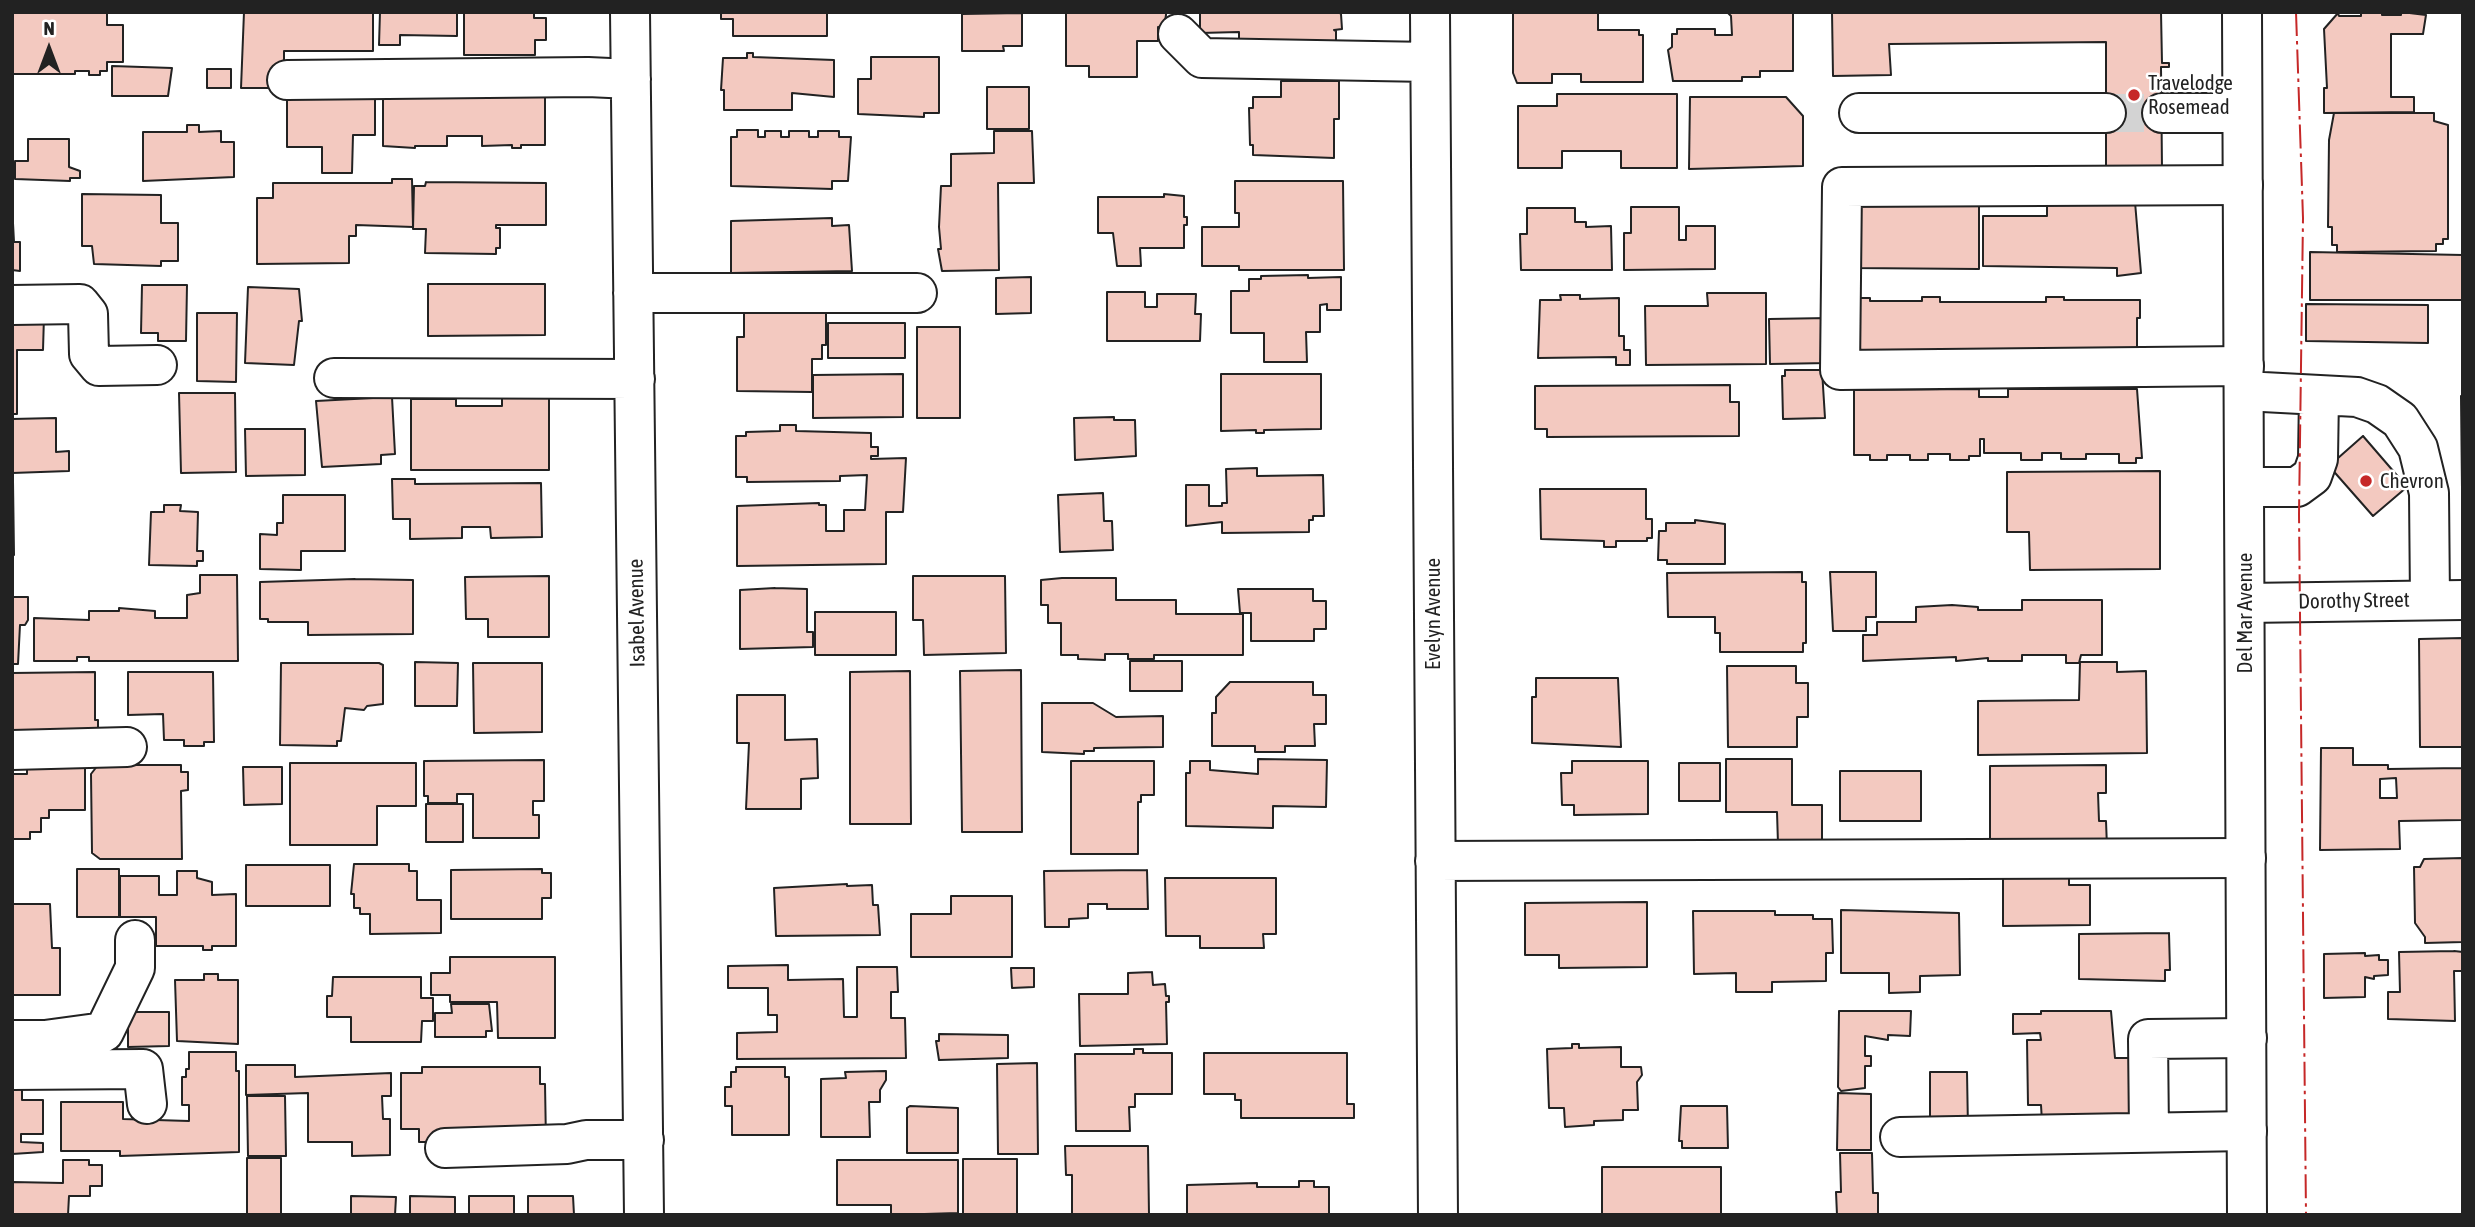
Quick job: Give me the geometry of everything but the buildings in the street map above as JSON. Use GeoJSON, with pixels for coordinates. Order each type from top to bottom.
{"type":"FeatureCollection","features":[{"type":"Feature","properties":{"kind":"street","name":"Isabel Avenue"},"geometry":{"type":"LineString","coordinates":[[630,12],[644,1215]]}},
{"type":"Feature","properties":{"kind":"street","name":"Evelyn Avenue"},"geometry":{"type":"LineString","coordinates":[[1430,12],[1438,1215]]}},
{"type":"Feature","properties":{"kind":"street","name":"Del Mar Avenue"},"geometry":{"type":"LineString","coordinates":[[2242,12],[2247,1215]]}},
{"type":"Feature","properties":{"kind":"street"},"geometry":{"type":"LineString","coordinates":[[1178,33],[1202,58],[1430,62]]}},
{"type":"Feature","properties":{"kind":"street"},"geometry":{"type":"LineString","coordinates":[[287,80],[588,77],[631,79]]}},
{"type":"Feature","properties":{"kind":"street"},"geometry":{"type":"LineString","coordinates":[[1859,113],[2106,113]]}},
{"type":"Feature","properties":{"kind":"street"},"geometry":{"type":"LineString","coordinates":[[2162,113],[2242,113]]}},
{"type":"Feature","properties":{"kind":"street"},"geometry":{"type":"LineString","coordinates":[[2243,185],[1842,187],[1840,370],[2244,379],[2319,395],[2357,397],[2377,404],[2400,420],[2418,448],[2429,493],[2446,600]]}},
{"type":"Feature","properties":{"kind":"street"},"geometry":{"type":"LineString","coordinates":[[634,293],[917,293]]}},
{"type":"Feature","properties":{"kind":"street"},"geometry":{"type":"LineString","coordinates":[[12,305],[80,304],[88,314],[89,354],[99,366],[157,365]]}},
{"type":"Feature","properties":{"kind":"street"},"geometry":{"type":"LineString","coordinates":[[334,378],[635,379]]}},
{"type":"Feature","properties":{"kind":"street"},"geometry":{"type":"LineString","coordinates":[[2244,487],[2297,487],[2312,476],[2318,459],[2319,395]]}},
{"type":"Feature","properties":{"kind":"street","name":"Dorothy Street"},"geometry":{"type":"LineString","coordinates":[[2245,603],[2446,600]]}},
{"type":"Feature","properties":{"kind":"street"},"geometry":{"type":"LineString","coordinates":[[12,750],[127,747]]}},
{"type":"Feature","properties":{"kind":"street"},"geometry":{"type":"LineString","coordinates":[[1435,861],[2246,858]]}},
{"type":"Feature","properties":{"kind":"street"},"geometry":{"type":"LineString","coordinates":[[12,1040],[45,1040],[104,1032],[135,968],[135,940]]}},
{"type":"Feature","properties":{"kind":"street"},"geometry":{"type":"LineString","coordinates":[[2149,1132],[2148,1039],[2247,1038]]}},
{"type":"Feature","properties":{"kind":"street"},"geometry":{"type":"LineString","coordinates":[[12,1070],[143,1069],[147,1104]]}},
{"type":"Feature","properties":{"kind":"street"},"geometry":{"type":"LineString","coordinates":[[1900,1137],[2247,1131]]}},
{"type":"Feature","properties":{"kind":"street"},"geometry":{"type":"LineString","coordinates":[[445,1148],[567,1144],[586,1140],[643,1140]]}},
{"type":"Feature","properties":{"kind":"tunnel"},"geometry":{"type":"LineString","coordinates":[[2106,113],[2162,113]]}},
{"type":"Feature","properties":{"kind":"power"},"geometry":{"type":"LineString","coordinates":[[2296,12],[2303,218],[2299,514],[2306,1215]]}},
{"type":"Feature","properties":{"kind":"place","name":"Travelodge Rosemead"},"geometry":{"type":"Point","coordinates":[2134,95]}},
{"type":"Feature","properties":{"kind":"place","name":"Chevron"},"geometry":{"type":"Point","coordinates":[2366,481]}}]}
